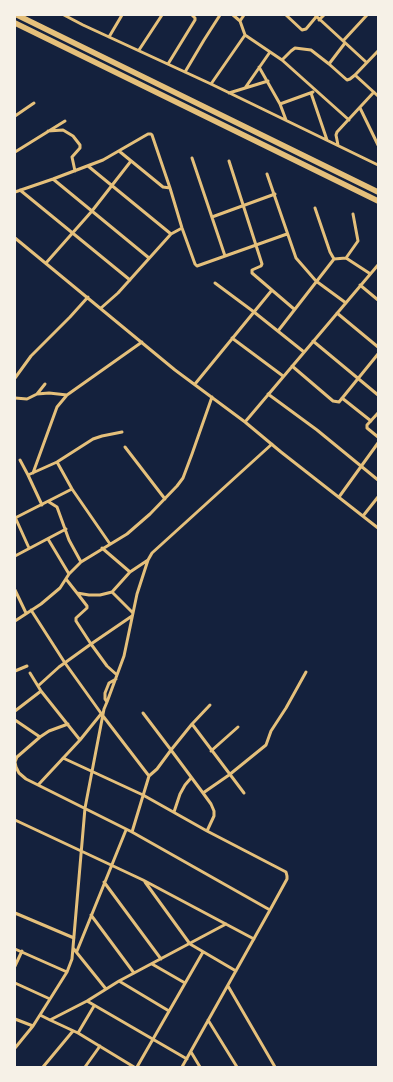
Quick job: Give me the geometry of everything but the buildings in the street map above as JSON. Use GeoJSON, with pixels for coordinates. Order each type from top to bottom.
{"type":"FeatureCollection","features":[{"type":"Feature","properties":{"kind":"highway"},"geometry":{"type":"LineString","coordinates":[[17,15],[378,192]]}},
{"type":"Feature","properties":{"kind":"highway"},"geometry":{"type":"LineString","coordinates":[[15,23],[378,201]]}},
{"type":"Feature","properties":{"kind":"street"},"geometry":{"type":"LineString","coordinates":[[64,15],[378,165]]}},
{"type":"Feature","properties":{"kind":"street"},"geometry":{"type":"LineString","coordinates":[[109,37],[122,15]]}},
{"type":"Feature","properties":{"kind":"street"},"geometry":{"type":"LineString","coordinates":[[139,50],[162,15]]}},
{"type":"Feature","properties":{"kind":"street"},"geometry":{"type":"LineString","coordinates":[[168,64],[195,20],[192,15]]}},
{"type":"Feature","properties":{"kind":"street"},"geometry":{"type":"LineString","coordinates":[[185,72],[220,15]]}},
{"type":"Feature","properties":{"kind":"street"},"geometry":{"type":"LineString","coordinates":[[233,15],[240,21],[245,35],[282,60],[349,120]]}},
{"type":"Feature","properties":{"kind":"street"},"geometry":{"type":"LineString","coordinates":[[240,21],[244,15]]}},
{"type":"Feature","properties":{"kind":"street"},"geometry":{"type":"LineString","coordinates":[[286,15],[302,30],[306,29],[317,17],[324,15]]}},
{"type":"Feature","properties":{"kind":"street"},"geometry":{"type":"LineString","coordinates":[[330,64],[344,42],[367,15]]}},
{"type":"Feature","properties":{"kind":"street"},"geometry":{"type":"LineString","coordinates":[[317,17],[366,62]]}},
{"type":"Feature","properties":{"kind":"street"},"geometry":{"type":"LineString","coordinates":[[211,84],[245,35]]}},
{"type":"Feature","properties":{"kind":"street"},"geometry":{"type":"LineString","coordinates":[[282,60],[295,48],[311,50],[330,64],[347,80],[350,79],[378,51]]}},
{"type":"Feature","properties":{"kind":"street"},"geometry":{"type":"LineString","coordinates":[[245,88],[270,52]]}},
{"type":"Feature","properties":{"kind":"street"},"geometry":{"type":"LineString","coordinates":[[374,55],[378,58]]}},
{"type":"Feature","properties":{"kind":"street"},"geometry":{"type":"LineString","coordinates":[[259,67],[280,104],[286,120]]}},
{"type":"Feature","properties":{"kind":"street"},"geometry":{"type":"LineString","coordinates":[[354,75],[378,96]]}},
{"type":"Feature","properties":{"kind":"street"},"geometry":{"type":"LineString","coordinates":[[229,94],[268,81]]}},
{"type":"Feature","properties":{"kind":"street"},"geometry":{"type":"LineString","coordinates":[[280,104],[316,90]]}},
{"type":"Feature","properties":{"kind":"street"},"geometry":{"type":"LineString","coordinates":[[338,145],[336,134],[374,92]]}},
{"type":"Feature","properties":{"kind":"street"},"geometry":{"type":"LineString","coordinates":[[311,93],[327,140]]}},
{"type":"Feature","properties":{"kind":"street"},"geometry":{"type":"LineString","coordinates":[[15,116],[34,103]]}},
{"type":"Feature","properties":{"kind":"street"},"geometry":{"type":"LineString","coordinates":[[360,108],[378,145]]}},
{"type":"Feature","properties":{"kind":"street"},"geometry":{"type":"LineString","coordinates":[[15,152],[65,121]]}},
{"type":"Feature","properties":{"kind":"street"},"geometry":{"type":"LineString","coordinates":[[48,131],[63,130],[80,144],[80,148],[72,157],[75,171]]}},
{"type":"Feature","properties":{"kind":"street"},"geometry":{"type":"LineString","coordinates":[[15,192],[103,160],[148,134],[152,135],[182,228],[197,266],[287,234]]}},
{"type":"Feature","properties":{"kind":"street"},"geometry":{"type":"LineString","coordinates":[[119,151],[163,187],[170,188]]}},
{"type":"Feature","properties":{"kind":"street"},"geometry":{"type":"LineString","coordinates":[[192,158],[225,256]]}},
{"type":"Feature","properties":{"kind":"street"},"geometry":{"type":"LineString","coordinates":[[46,263],[73,234],[131,161]]}},
{"type":"Feature","properties":{"kind":"street"},"geometry":{"type":"LineString","coordinates":[[229,161],[262,265],[252,270],[252,273],[294,309]]}},
{"type":"Feature","properties":{"kind":"street"},"geometry":{"type":"LineString","coordinates":[[88,166],[171,234]]}},
{"type":"Feature","properties":{"kind":"street"},"geometry":{"type":"LineString","coordinates":[[267,174],[296,258],[316,281],[346,303]]}},
{"type":"Feature","properties":{"kind":"street"},"geometry":{"type":"LineString","coordinates":[[53,179],[149,258]]}},
{"type":"Feature","properties":{"kind":"street"},"geometry":{"type":"LineString","coordinates":[[20,190],[130,280]]}},
{"type":"Feature","properties":{"kind":"street"},"geometry":{"type":"LineString","coordinates":[[212,217],[275,194]]}},
{"type":"Feature","properties":{"kind":"street"},"geometry":{"type":"LineString","coordinates":[[315,208],[330,252],[334,259]]}},
{"type":"Feature","properties":{"kind":"street"},"geometry":{"type":"LineString","coordinates":[[346,258],[358,241],[352,214]]}},
{"type":"Feature","properties":{"kind":"street"},"geometry":{"type":"LineString","coordinates":[[101,308],[118,293],[171,234],[182,228]]}},
{"type":"Feature","properties":{"kind":"street"},"geometry":{"type":"LineString","coordinates":[[15,238],[142,342],[378,528]]}},
{"type":"Feature","properties":{"kind":"street"},"geometry":{"type":"LineString","coordinates":[[278,331],[334,259],[346,258],[369,274]]}},
{"type":"Feature","properties":{"kind":"street"},"geometry":{"type":"LineString","coordinates":[[245,422],[378,264]]}},
{"type":"Feature","properties":{"kind":"street"},"geometry":{"type":"LineString","coordinates":[[215,283],[304,352]]}},
{"type":"Feature","properties":{"kind":"street"},"geometry":{"type":"LineString","coordinates":[[360,285],[378,300]]}},
{"type":"Feature","properties":{"kind":"street"},"geometry":{"type":"LineString","coordinates":[[195,384],[272,290]]}},
{"type":"Feature","properties":{"kind":"street"},"geometry":{"type":"LineString","coordinates":[[15,378],[31,356],[88,297]]}},
{"type":"Feature","properties":{"kind":"street"},"geometry":{"type":"LineString","coordinates":[[337,313],[378,346]]}},
{"type":"Feature","properties":{"kind":"street"},"geometry":{"type":"LineString","coordinates":[[232,338],[284,376]]}},
{"type":"Feature","properties":{"kind":"street"},"geometry":{"type":"LineString","coordinates":[[313,341],[378,396]]}},
{"type":"Feature","properties":{"kind":"street"},"geometry":{"type":"LineString","coordinates":[[33,473],[57,407],[67,396],[142,342]]}},
{"type":"Feature","properties":{"kind":"street"},"geometry":{"type":"LineString","coordinates":[[292,366],[333,401],[339,402],[378,354]]}},
{"type":"Feature","properties":{"kind":"street"},"geometry":{"type":"LineString","coordinates":[[15,397],[28,399],[37,394],[45,384]]}},
{"type":"Feature","properties":{"kind":"street"},"geometry":{"type":"LineString","coordinates":[[37,394],[49,393],[67,396]]}},
{"type":"Feature","properties":{"kind":"street"},"geometry":{"type":"LineString","coordinates":[[268,394],[317,430],[378,480]]}},
{"type":"Feature","properties":{"kind":"street"},"geometry":{"type":"LineString","coordinates":[[15,621],[41,604],[60,588],[69,574],[81,562],[127,534],[165,499],[183,478],[212,397]]}},
{"type":"Feature","properties":{"kind":"street"},"geometry":{"type":"LineString","coordinates":[[342,398],[371,421]]}},
{"type":"Feature","properties":{"kind":"street"},"geometry":{"type":"LineString","coordinates":[[378,413],[367,425],[367,428],[378,437]]}},
{"type":"Feature","properties":{"kind":"street"},"geometry":{"type":"LineString","coordinates":[[28,475],[57,462],[93,439],[122,432]]}},
{"type":"Feature","properties":{"kind":"street"},"geometry":{"type":"LineString","coordinates":[[339,497],[378,443]]}},
{"type":"Feature","properties":{"kind":"street"},"geometry":{"type":"LineString","coordinates":[[15,1048],[33,1026],[68,972],[72,960],[85,808],[93,772],[102,715],[107,702],[105,699],[105,693],[110,681],[116,677],[124,656],[137,594],[148,560],[159,546],[272,444]]}},
{"type":"Feature","properties":{"kind":"street"},"geometry":{"type":"LineString","coordinates":[[125,447],[165,499]]}},
{"type":"Feature","properties":{"kind":"street"},"geometry":{"type":"LineString","coordinates":[[20,460],[42,505]]}},
{"type":"Feature","properties":{"kind":"street"},"geometry":{"type":"LineString","coordinates":[[57,462],[72,489],[110,544]]}},
{"type":"Feature","properties":{"kind":"street"},"geometry":{"type":"LineString","coordinates":[[29,548],[15,518],[72,489]]}},
{"type":"Feature","properties":{"kind":"street"},"geometry":{"type":"LineString","coordinates":[[363,516],[378,497]]}},
{"type":"Feature","properties":{"kind":"street"},"geometry":{"type":"LineString","coordinates":[[49,502],[57,507],[69,540],[81,562]]}},
{"type":"Feature","properties":{"kind":"street"},"geometry":{"type":"LineString","coordinates":[[15,556],[66,529]]}},
{"type":"Feature","properties":{"kind":"street"},"geometry":{"type":"LineString","coordinates":[[48,539],[69,574]]}},
{"type":"Feature","properties":{"kind":"street"},"geometry":{"type":"LineString","coordinates":[[102,548],[130,572]]}},
{"type":"Feature","properties":{"kind":"street"},"geometry":{"type":"LineString","coordinates":[[77,593],[100,596],[112,592],[130,572],[148,560]]}},
{"type":"Feature","properties":{"kind":"street"},"geometry":{"type":"LineString","coordinates":[[66,578],[87,606],[87,608],[76,618],[76,622],[116,677]]}},
{"type":"Feature","properties":{"kind":"street"},"geometry":{"type":"LineString","coordinates":[[15,590],[26,613]]}},
{"type":"Feature","properties":{"kind":"street"},"geometry":{"type":"LineString","coordinates":[[112,592],[133,614]]}},
{"type":"Feature","properties":{"kind":"street"},"geometry":{"type":"LineString","coordinates":[[31,610],[65,664],[149,776]]}},
{"type":"Feature","properties":{"kind":"street"},"geometry":{"type":"LineString","coordinates":[[38,686],[91,644],[133,614]]}},
{"type":"Feature","properties":{"kind":"street"},"geometry":{"type":"LineString","coordinates":[[15,671],[27,666]]}},
{"type":"Feature","properties":{"kind":"street"},"geometry":{"type":"LineString","coordinates":[[203,793],[229,775],[266,745],[271,731],[306,672]]}},
{"type":"Feature","properties":{"kind":"street"},"geometry":{"type":"LineString","coordinates":[[30,673],[40,691],[80,740]]}},
{"type":"Feature","properties":{"kind":"street"},"geometry":{"type":"LineString","coordinates":[[15,711],[40,691]]}},
{"type":"Feature","properties":{"kind":"street"},"geometry":{"type":"LineString","coordinates":[[132,832],[149,776],[157,769],[170,750],[210,705]]}},
{"type":"Feature","properties":{"kind":"street"},"geometry":{"type":"LineString","coordinates":[[143,713],[212,804],[214,816],[207,831]]}},
{"type":"Feature","properties":{"kind":"street"},"geometry":{"type":"LineString","coordinates":[[39,784],[102,715]]}},
{"type":"Feature","properties":{"kind":"street"},"geometry":{"type":"LineString","coordinates":[[15,720],[40,737]]}},
{"type":"Feature","properties":{"kind":"street"},"geometry":{"type":"LineString","coordinates":[[68,724],[49,731],[16,757],[15,762],[19,773],[26,779],[39,784],[132,832],[270,910]]}},
{"type":"Feature","properties":{"kind":"street"},"geometry":{"type":"LineString","coordinates":[[192,724],[244,793]]}},
{"type":"Feature","properties":{"kind":"street"},"geometry":{"type":"LineString","coordinates":[[211,751],[238,727]]}},
{"type":"Feature","properties":{"kind":"street"},"geometry":{"type":"LineString","coordinates":[[63,758],[143,795],[207,831],[286,872],[287,879],[182,1067]]}},
{"type":"Feature","properties":{"kind":"street"},"geometry":{"type":"LineString","coordinates":[[174,812],[180,794],[191,778]]}},
{"type":"Feature","properties":{"kind":"street"},"geometry":{"type":"LineString","coordinates":[[15,820],[144,880],[254,939]]}},
{"type":"Feature","properties":{"kind":"street"},"geometry":{"type":"LineString","coordinates":[[77,951],[126,830]]}},
{"type":"Feature","properties":{"kind":"street"},"geometry":{"type":"LineString","coordinates":[[144,880],[190,944],[236,971]]}},
{"type":"Feature","properties":{"kind":"street"},"geometry":{"type":"LineString","coordinates":[[104,882],[161,959]]}},
{"type":"Feature","properties":{"kind":"street"},"geometry":{"type":"LineString","coordinates":[[15,912],[74,938]]}},
{"type":"Feature","properties":{"kind":"street"},"geometry":{"type":"LineString","coordinates":[[92,916],[134,973]]}},
{"type":"Feature","properties":{"kind":"street"},"geometry":{"type":"LineString","coordinates":[[50,1020],[226,924]]}},
{"type":"Feature","properties":{"kind":"street"},"geometry":{"type":"LineString","coordinates":[[15,948],[68,972]]}},
{"type":"Feature","properties":{"kind":"street"},"geometry":{"type":"LineString","coordinates":[[73,948],[77,951],[106,989]]}},
{"type":"Feature","properties":{"kind":"street"},"geometry":{"type":"LineString","coordinates":[[15,966],[22,951]]}},
{"type":"Feature","properties":{"kind":"street"},"geometry":{"type":"LineString","coordinates":[[40,1015],[78,1033],[135,1067],[153,1039],[203,952]]}},
{"type":"Feature","properties":{"kind":"street"},"geometry":{"type":"LineString","coordinates":[[152,964],[185,983]]}},
{"type":"Feature","properties":{"kind":"street"},"geometry":{"type":"LineString","coordinates":[[119,982],[169,1011]]}},
{"type":"Feature","properties":{"kind":"street"},"geometry":{"type":"LineString","coordinates":[[15,983],[50,999]]}},
{"type":"Feature","properties":{"kind":"street"},"geometry":{"type":"LineString","coordinates":[[228,986],[275,1067]]}},
{"type":"Feature","properties":{"kind":"street"},"geometry":{"type":"LineString","coordinates":[[87,1001],[187,1059]]}},
{"type":"Feature","properties":{"kind":"street"},"geometry":{"type":"LineString","coordinates":[[78,1033],[94,1006]]}},
{"type":"Feature","properties":{"kind":"street"},"geometry":{"type":"LineString","coordinates":[[15,1019],[33,1026]]}},
{"type":"Feature","properties":{"kind":"street"},"geometry":{"type":"LineString","coordinates":[[208,1020],[237,1067]]}},
{"type":"Feature","properties":{"kind":"street"},"geometry":{"type":"LineString","coordinates":[[43,1067],[73,1031]]}},
{"type":"Feature","properties":{"kind":"street"},"geometry":{"type":"LineString","coordinates":[[92,1067],[86,1066],[100,1046]]}},
{"type":"Feature","properties":{"kind":"street"},"geometry":{"type":"LineString","coordinates":[[191,1052],[200,1067]]}}]}
